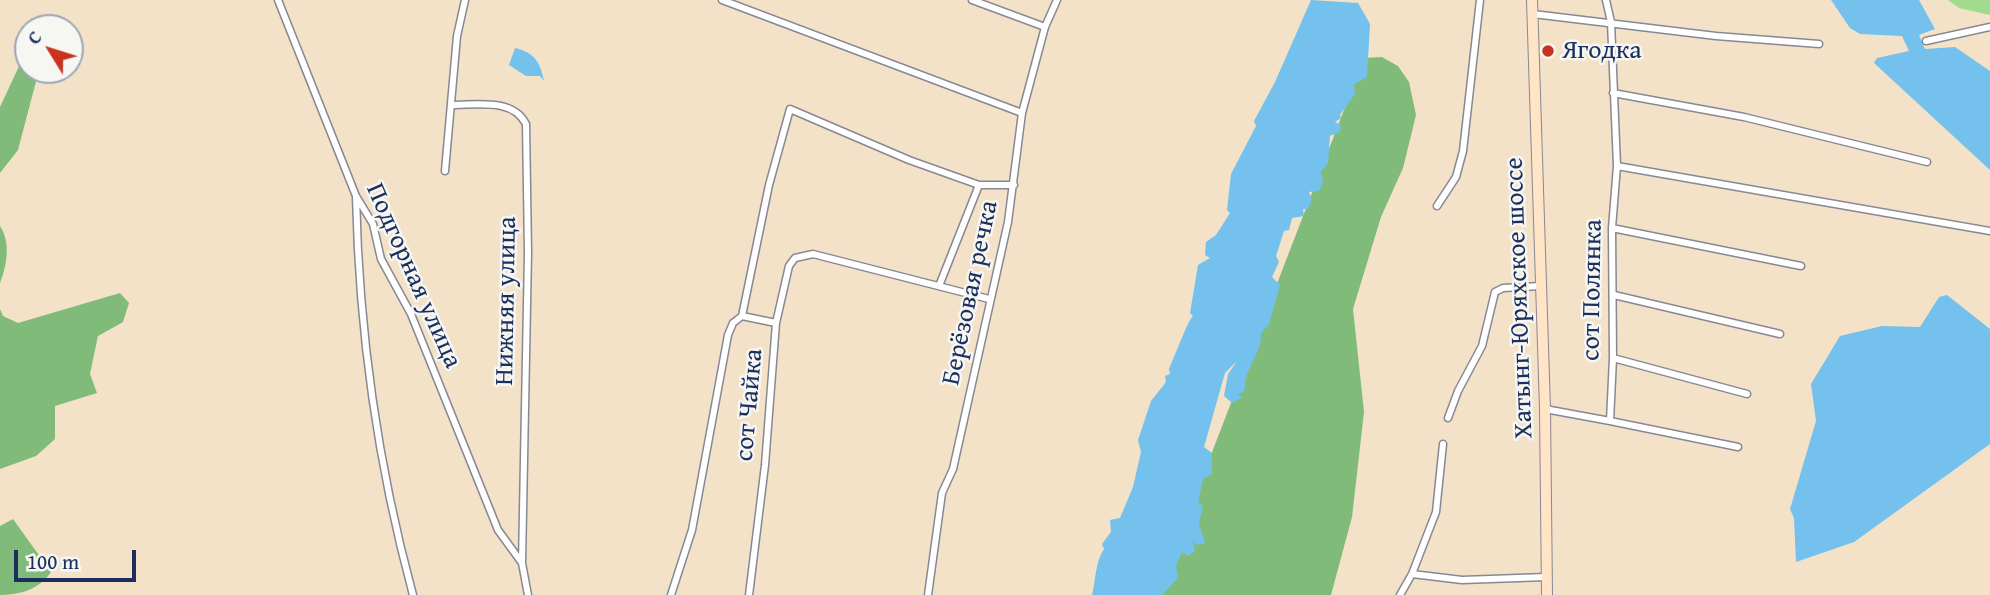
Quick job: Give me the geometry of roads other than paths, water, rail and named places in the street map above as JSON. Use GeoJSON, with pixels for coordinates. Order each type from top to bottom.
{"type":"FeatureCollection","features":[{"type":"Feature","properties":{"kind":"main road","name":"Хатынг-Юряхское шоссе"},"geometry":{"type":"LineString","coordinates":[[1532,0],[1545,409],[1547,595]]}},
{"type":"Feature","properties":{"kind":"street","name":"Подгорная улица"},"geometry":{"type":"LineString","coordinates":[[278,0],[356,195],[373,225],[381,259],[411,314],[498,530],[522,563]]}},
{"type":"Feature","properties":{"kind":"street"},"geometry":{"type":"LineString","coordinates":[[445,171],[457,36],[465,0]]}},
{"type":"Feature","properties":{"kind":"street"},"geometry":{"type":"LineString","coordinates":[[722,0],[1022,113]]}},
{"type":"Feature","properties":{"kind":"street"},"geometry":{"type":"LineString","coordinates":[[972,0],[1045,27]]}},
{"type":"Feature","properties":{"kind":"street","name":"Берёзовая речка"},"geometry":{"type":"LineString","coordinates":[[928,595],[942,493],[953,469],[1008,222],[1022,113],[1045,27],[1057,0]]}},
{"type":"Feature","properties":{"kind":"street"},"geometry":{"type":"LineString","coordinates":[[1437,206],[1456,177],[1463,151],[1480,0]]}},
{"type":"Feature","properties":{"kind":"street","name":"сот Полянка"},"geometry":{"type":"LineString","coordinates":[[1606,0],[1611,22],[1617,166],[1612,228],[1614,295],[1610,421]]}},
{"type":"Feature","properties":{"kind":"street"},"geometry":{"type":"LineString","coordinates":[[1533,14],[1716,36],[1819,44]]}},
{"type":"Feature","properties":{"kind":"street"},"geometry":{"type":"LineString","coordinates":[[1926,41],[1990,27]]}},
{"type":"Feature","properties":{"kind":"street"},"geometry":{"type":"LineString","coordinates":[[1613,93],[1744,117],[1927,162]]}},
{"type":"Feature","properties":{"kind":"street","name":"Нижняя улица"},"geometry":{"type":"LineString","coordinates":[[451,105],[511,107],[521,113],[526,124],[528,253],[522,563]]}},
{"type":"Feature","properties":{"kind":"street"},"geometry":{"type":"LineString","coordinates":[[671,595],[692,530],[729,335],[733,323],[742,316],[769,185],[790,109],[909,160],[979,185],[1014,185]]}},
{"type":"Feature","properties":{"kind":"street"},"geometry":{"type":"LineString","coordinates":[[1617,166],[1990,231]]}},
{"type":"Feature","properties":{"kind":"street"},"geometry":{"type":"LineString","coordinates":[[979,185],[939,286],[989,299]]}},
{"type":"Feature","properties":{"kind":"street"},"geometry":{"type":"LineString","coordinates":[[356,195],[362,317],[397,535],[413,595]]}},
{"type":"Feature","properties":{"kind":"street"},"geometry":{"type":"LineString","coordinates":[[1612,228],[1801,266]]}},
{"type":"Feature","properties":{"kind":"street","name":"сот Чайка"},"geometry":{"type":"LineString","coordinates":[[749,595],[765,465],[776,323],[789,266],[794,258],[813,254],[939,286]]}},
{"type":"Feature","properties":{"kind":"street"},"geometry":{"type":"LineString","coordinates":[[1448,418],[1458,391],[1482,346],[1495,292],[1503,288],[1541,286]]}},
{"type":"Feature","properties":{"kind":"street"},"geometry":{"type":"LineString","coordinates":[[1614,295],[1780,334]]}},
{"type":"Feature","properties":{"kind":"street"},"geometry":{"type":"LineString","coordinates":[[742,316],[776,323]]}},
{"type":"Feature","properties":{"kind":"street"},"geometry":{"type":"LineString","coordinates":[[1613,358],[1747,394]]}},
{"type":"Feature","properties":{"kind":"street"},"geometry":{"type":"LineString","coordinates":[[1545,409],[1738,447]]}},
{"type":"Feature","properties":{"kind":"street"},"geometry":{"type":"LineString","coordinates":[[1400,595],[1412,574],[1436,512],[1443,443]]}},
{"type":"Feature","properties":{"kind":"street"},"geometry":{"type":"LineString","coordinates":[[522,563],[528,595]]}},
{"type":"Feature","properties":{"kind":"street"},"geometry":{"type":"LineString","coordinates":[[1412,574],[1462,580],[1546,577]]}},
{"type":"Feature","properties":{"kind":"water"},"geometry":{"type":"Polygon","coordinates":[[[1311,0],[1358,3],[1370,24],[1367,77],[1354,84],[1355,94],[1340,115],[1341,118],[1335,122],[1341,125],[1340,132],[1330,136],[1328,163],[1321,172],[1323,183],[1319,191],[1309,192],[1312,199],[1308,209],[1303,209],[1304,216],[1292,218],[1289,230],[1284,231],[1276,256],[1279,262],[1272,277],[1280,285],[1269,324],[1261,333],[1259,347],[1245,382],[1245,390],[1238,395],[1243,397],[1232,403],[1224,396],[1228,374],[1237,361],[1225,373],[1204,447],[1212,453],[1212,474],[1203,479],[1198,503],[1203,505],[1199,524],[1205,543],[1196,545],[1193,540],[1195,551],[1188,556],[1182,552],[1176,566],[1178,578],[1162,595],[1092,595],[1097,565],[1104,549],[1102,544],[1111,532],[1110,520],[1120,518],[1133,487],[1141,452],[1138,440],[1151,401],[1166,382],[1165,376],[1170,374],[1169,369],[1193,316],[1190,313],[1198,265],[1210,258],[1205,255],[1206,242],[1216,235],[1230,213],[1227,210],[1231,174],[1256,126],[1254,121],[1275,82],[1311,0]]]}},
{"type":"Feature","properties":{"kind":"water"},"geometry":{"type":"Polygon","coordinates":[[[1831,0],[1919,0],[1935,29],[1919,35],[1925,49],[1955,47],[1990,71],[1990,170],[1874,63],[1877,58],[1909,51],[1902,36],[1860,34],[1850,28],[1831,0]]]}},
{"type":"Feature","properties":{"kind":"water"},"geometry":{"type":"Polygon","coordinates":[[[515,48],[535,59],[544,81],[540,76],[526,76],[509,65],[515,48]]]}},
{"type":"Feature","properties":{"kind":"water"},"geometry":{"type":"Polygon","coordinates":[[[1947,295],[1990,329],[1990,444],[1854,542],[1796,562],[1794,518],[1790,509],[1816,421],[1811,384],[1840,336],[1882,326],[1920,327],[1939,297],[1947,295]]]}},
{"type":"Feature","properties":{"kind":"place","name":"Ягодка"},"geometry":{"type":"Point","coordinates":[1548,51]}}]}
